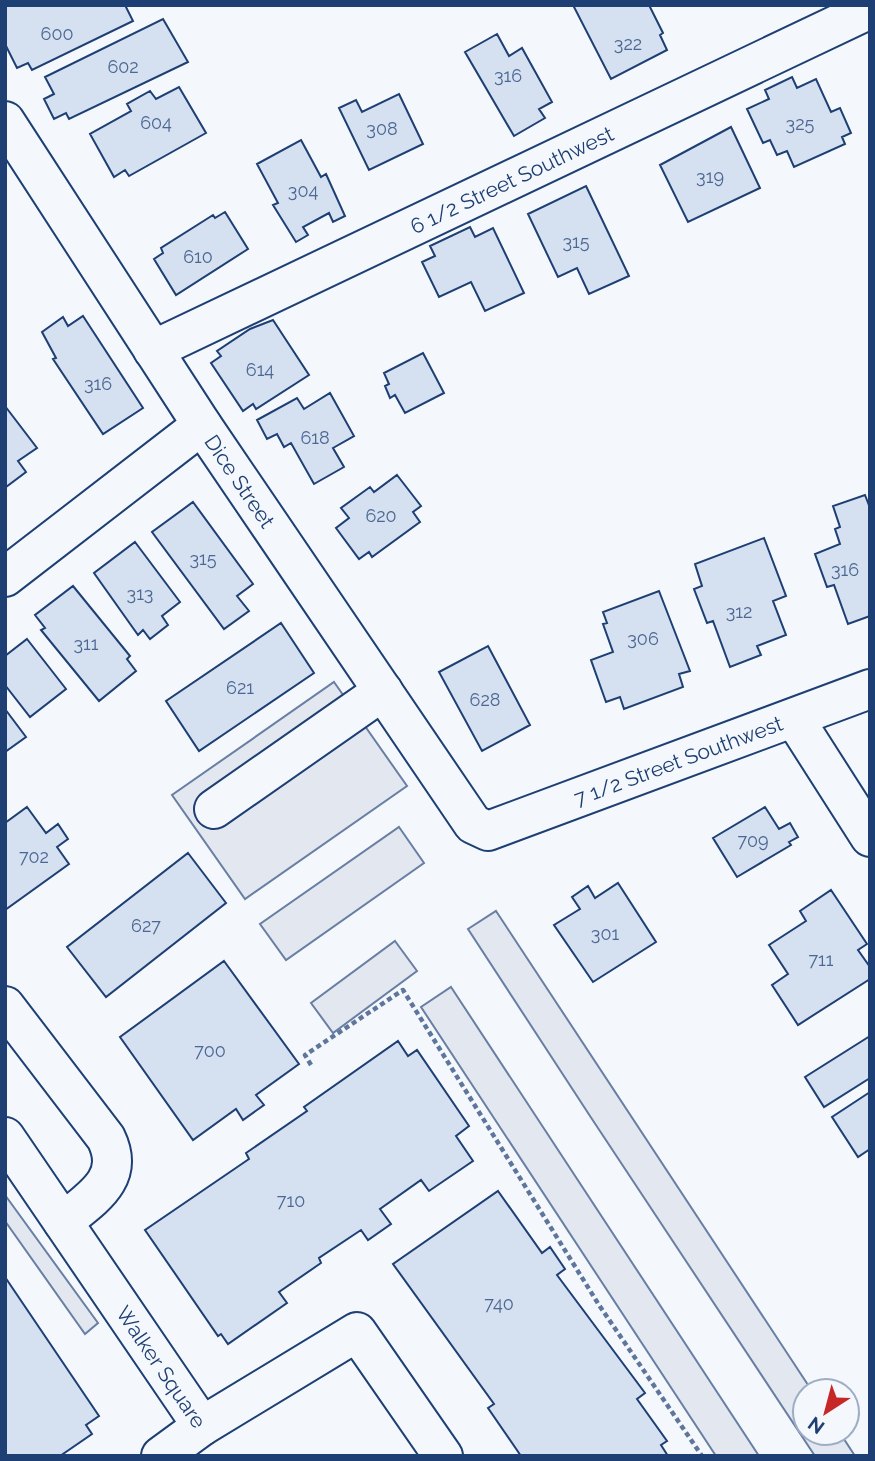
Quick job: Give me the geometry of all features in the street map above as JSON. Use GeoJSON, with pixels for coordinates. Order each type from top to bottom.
{"type":"FeatureCollection","features":[{"type":"Feature","properties":{"kind":"street","name":"6 1/2 Street Southwest"},"geometry":{"type":"LineString","coordinates":[[153,350],[870,9]]}},
{"type":"Feature","properties":{"kind":"street","name":"Dice Street"},"geometry":{"type":"LineString","coordinates":[[5,121],[202,425],[473,824],[488,831]]}},
{"type":"Feature","properties":{"kind":"street"},"geometry":{"type":"LineString","coordinates":[[5,577],[202,425]]}},
{"type":"Feature","properties":{"kind":"street","name":"7 1/2 Street Southwest"},"geometry":{"type":"LineString","coordinates":[[488,831],[870,689]]}},
{"type":"Feature","properties":{"kind":"street"},"geometry":{"type":"LineString","coordinates":[[214,809],[383,691]]}},
{"type":"Feature","properties":{"kind":"street"},"geometry":{"type":"LineString","coordinates":[[794,718],[870,837]]}},
{"type":"Feature","properties":{"kind":"street"},"geometry":{"type":"LineString","coordinates":[[5,1006],[106,1138],[114,1154],[110,1177],[100,1192],[63,1222]]}},
{"type":"Feature","properties":{"kind":"street","name":"Walker Square"},"geometry":{"type":"LineString","coordinates":[[5,1137],[202,1426],[356,1332],[426,1450]]}},
{"type":"Feature","properties":{"kind":"street"},"geometry":{"type":"LineString","coordinates":[[161,1456],[202,1426]]}},
{"type":"Feature","properties":{"kind":"path"},"geometry":{"type":"LineString","coordinates":[[312,1065],[305,1055],[403,990],[599,1305],[702,1456]]}},
{"type":"Feature","properties":{"kind":"shaded area"},"geometry":{"type":"Polygon","coordinates":[[[334,682],[407,786],[245,899],[172,795],[334,682]]]}},
{"type":"Feature","properties":{"kind":"shaded area"},"geometry":{"type":"Polygon","coordinates":[[[399,827],[424,863],[286,960],[260,924],[399,827]]]}},
{"type":"Feature","properties":{"kind":"shaded area"},"geometry":{"type":"Polygon","coordinates":[[[496,911],[803,1377],[791,1377],[791,1420],[590,1116],[468,929],[496,911]]]}},
{"type":"Feature","properties":{"kind":"shaded area"},"geometry":{"type":"Polygon","coordinates":[[[395,941],[417,971],[333,1033],[311,1003],[395,941]]]}},
{"type":"Feature","properties":{"kind":"shaded area"},"geometry":{"type":"Polygon","coordinates":[[[451,987],[759,1456],[716,1456],[421,1007],[451,987]]]}},
{"type":"Feature","properties":{"kind":"shaded area"},"geometry":{"type":"Polygon","coordinates":[[[5,1195],[98,1323],[85,1334],[5,1221],[5,1195]]]}},
{"type":"Feature","properties":{"kind":"shaded area"},"geometry":{"type":"Polygon","coordinates":[[[809,1447],[849,1447],[855,1456],[815,1456],[809,1447]]]}},
{"type":"Feature","properties":{"kind":"building"},"geometry":{"type":"Polygon","coordinates":[[[5,5],[125,5],[133,21],[32,70],[28,63],[17,68],[5,44],[5,5]]]}},
{"type":"Feature","properties":{"kind":"building"},"geometry":{"type":"Polygon","coordinates":[[[573,5],[649,5],[663,33],[660,35],[667,50],[611,79],[573,5]]]}},
{"type":"Feature","properties":{"kind":"building"},"geometry":{"type":"Polygon","coordinates":[[[163,19],[188,62],[69,119],[66,113],[54,119],[44,99],[54,94],[45,77],[163,19]]]}},
{"type":"Feature","properties":{"kind":"building"},"geometry":{"type":"Polygon","coordinates":[[[497,34],[509,56],[522,48],[552,102],[539,109],[545,118],[514,136],[465,52],[497,34]]]}},
{"type":"Feature","properties":{"kind":"building"},"geometry":{"type":"Polygon","coordinates":[[[792,77],[797,88],[816,79],[831,112],[840,108],[851,133],[842,137],[845,144],[794,167],[787,151],[777,155],[770,140],[763,143],[747,109],[769,99],[765,90],[792,77]]]}},
{"type":"Feature","properties":{"kind":"building"},"geometry":{"type":"Polygon","coordinates":[[[179,87],[206,133],[129,176],[125,170],[114,177],[90,134],[131,111],[127,104],[150,91],[156,99],[179,87]]]}},
{"type":"Feature","properties":{"kind":"building"},"geometry":{"type":"Polygon","coordinates":[[[399,94],[423,144],[369,170],[339,108],[356,100],[362,112],[399,94]]]}},
{"type":"Feature","properties":{"kind":"building"},"geometry":{"type":"Polygon","coordinates":[[[731,127],[760,188],[688,222],[660,165],[731,127]]]}},
{"type":"Feature","properties":{"kind":"building"},"geometry":{"type":"Polygon","coordinates":[[[301,140],[321,177],[326,174],[345,216],[333,222],[329,213],[303,227],[308,235],[296,242],[273,205],[278,203],[257,164],[301,140]]]}},
{"type":"Feature","properties":{"kind":"building"},"geometry":{"type":"Polygon","coordinates":[[[586,186],[629,276],[589,294],[577,268],[558,277],[528,214],[586,186]]]}},
{"type":"Feature","properties":{"kind":"building"},"geometry":{"type":"Polygon","coordinates":[[[225,212],[248,249],[176,295],[154,259],[163,253],[161,248],[213,215],[215,218],[225,212]]]}},
{"type":"Feature","properties":{"kind":"building"},"geometry":{"type":"Polygon","coordinates":[[[470,227],[475,237],[493,228],[524,293],[485,311],[471,282],[439,297],[422,262],[435,256],[430,246],[470,227]]]}},
{"type":"Feature","properties":{"kind":"building"},"geometry":{"type":"Polygon","coordinates":[[[83,316],[143,408],[103,434],[53,359],[56,358],[42,332],[63,317],[68,326],[83,316]]]}},
{"type":"Feature","properties":{"kind":"building"},"geometry":{"type":"Polygon","coordinates":[[[273,320],[309,375],[256,409],[253,404],[243,411],[211,363],[221,356],[217,351],[250,329],[273,320]]]}},
{"type":"Feature","properties":{"kind":"building"},"geometry":{"type":"Polygon","coordinates":[[[423,353],[444,393],[405,413],[395,395],[390,398],[385,386],[389,384],[384,373],[423,353]]]}},
{"type":"Feature","properties":{"kind":"building"},"geometry":{"type":"Polygon","coordinates":[[[330,393],[354,436],[333,448],[344,467],[314,484],[291,443],[284,447],[277,434],[267,439],[257,420],[297,398],[304,409],[330,393]]]}},
{"type":"Feature","properties":{"kind":"building"},"geometry":{"type":"Polygon","coordinates":[[[5,406],[37,448],[18,461],[26,472],[6,487],[5,406]]]}},
{"type":"Feature","properties":{"kind":"building"},"geometry":{"type":"Polygon","coordinates":[[[397,475],[421,506],[413,512],[420,522],[372,557],[369,552],[359,559],[336,528],[349,518],[341,508],[370,487],[374,492],[397,475]]]}},
{"type":"Feature","properties":{"kind":"building"},"geometry":{"type":"Polygon","coordinates":[[[865,495],[870,508],[870,616],[848,624],[834,585],[827,587],[815,554],[840,544],[835,529],[840,527],[833,506],[865,495]]]}},
{"type":"Feature","properties":{"kind":"building"},"geometry":{"type":"Polygon","coordinates":[[[193,502],[253,584],[237,596],[249,611],[224,629],[152,532],[193,502]]]}},
{"type":"Feature","properties":{"kind":"building"},"geometry":{"type":"Polygon","coordinates":[[[764,538],[786,596],[773,601],[786,635],[757,646],[761,655],[730,667],[713,621],[707,623],[694,589],[702,586],[695,564],[764,538]]]}},
{"type":"Feature","properties":{"kind":"building"},"geometry":{"type":"Polygon","coordinates":[[[135,542],[180,602],[162,616],[168,625],[150,639],[143,630],[138,635],[94,573],[135,542]]]}},
{"type":"Feature","properties":{"kind":"building"},"geometry":{"type":"Polygon","coordinates":[[[73,586],[130,656],[127,659],[136,671],[99,701],[41,630],[45,628],[35,615],[73,586]]]}},
{"type":"Feature","properties":{"kind":"building"},"geometry":{"type":"Polygon","coordinates":[[[659,591],[690,671],[679,674],[683,687],[624,709],[620,697],[606,702],[591,660],[613,652],[603,624],[607,623],[603,612],[659,591]]]}},
{"type":"Feature","properties":{"kind":"building"},"geometry":{"type":"Polygon","coordinates":[[[281,623],[314,673],[199,751],[166,701],[281,623]]]}},
{"type":"Feature","properties":{"kind":"building"},"geometry":{"type":"Polygon","coordinates":[[[27,639],[66,689],[30,717],[5,685],[5,656],[27,639]]]}},
{"type":"Feature","properties":{"kind":"building"},"geometry":{"type":"Polygon","coordinates":[[[488,646],[530,725],[482,751],[439,672],[488,646]]]}},
{"type":"Feature","properties":{"kind":"building"},"geometry":{"type":"Polygon","coordinates":[[[5,709],[26,737],[5,752],[5,709]]]}},
{"type":"Feature","properties":{"kind":"building"},"geometry":{"type":"Polygon","coordinates":[[[27,807],[46,833],[58,824],[68,839],[57,847],[69,864],[5,910],[5,823],[27,807]]]}},
{"type":"Feature","properties":{"kind":"building"},"geometry":{"type":"Polygon","coordinates":[[[765,807],[779,829],[790,823],[798,837],[789,842],[791,845],[737,877],[713,838],[765,807]]]}},
{"type":"Feature","properties":{"kind":"building"},"geometry":{"type":"Polygon","coordinates":[[[188,853],[226,903],[106,997],[67,947],[188,853]]]}},
{"type":"Feature","properties":{"kind":"building"},"geometry":{"type":"Polygon","coordinates":[[[618,883],[656,942],[593,982],[554,925],[580,909],[572,897],[588,886],[595,898],[618,883]]]}},
{"type":"Feature","properties":{"kind":"building"},"geometry":{"type":"Polygon","coordinates":[[[831,890],[867,944],[858,950],[870,967],[870,979],[798,1025],[772,985],[788,974],[769,945],[806,921],[800,911],[831,890]]]}},
{"type":"Feature","properties":{"kind":"building"},"geometry":{"type":"Polygon","coordinates":[[[224,961],[299,1064],[256,1095],[264,1105],[243,1120],[236,1109],[193,1140],[120,1037],[224,961]]]}},
{"type":"Feature","properties":{"kind":"building"},"geometry":{"type":"Polygon","coordinates":[[[870,1036],[870,1078],[824,1107],[805,1077],[870,1036]]]}},
{"type":"Feature","properties":{"kind":"building"},"geometry":{"type":"Polygon","coordinates":[[[398,1041],[408,1056],[417,1050],[469,1126],[456,1136],[473,1161],[429,1191],[421,1180],[380,1209],[391,1224],[368,1240],[361,1230],[319,1258],[321,1263],[279,1292],[287,1303],[228,1344],[221,1334],[218,1336],[145,1230],[249,1159],[246,1153],[307,1111],[304,1107],[398,1041]]]}},
{"type":"Feature","properties":{"kind":"building"},"geometry":{"type":"Polygon","coordinates":[[[870,1092],[870,1149],[858,1157],[832,1117],[870,1092]]]}},
{"type":"Feature","properties":{"kind":"building"},"geometry":{"type":"Polygon","coordinates":[[[498,1191],[542,1253],[550,1247],[565,1269],[557,1275],[645,1393],[637,1399],[667,1441],[661,1445],[668,1456],[521,1456],[488,1408],[494,1404],[393,1264],[498,1191]]]}},
{"type":"Feature","properties":{"kind":"building"},"geometry":{"type":"Polygon","coordinates":[[[5,1277],[99,1416],[86,1425],[92,1434],[60,1456],[5,1456],[5,1277]]]}}]}
